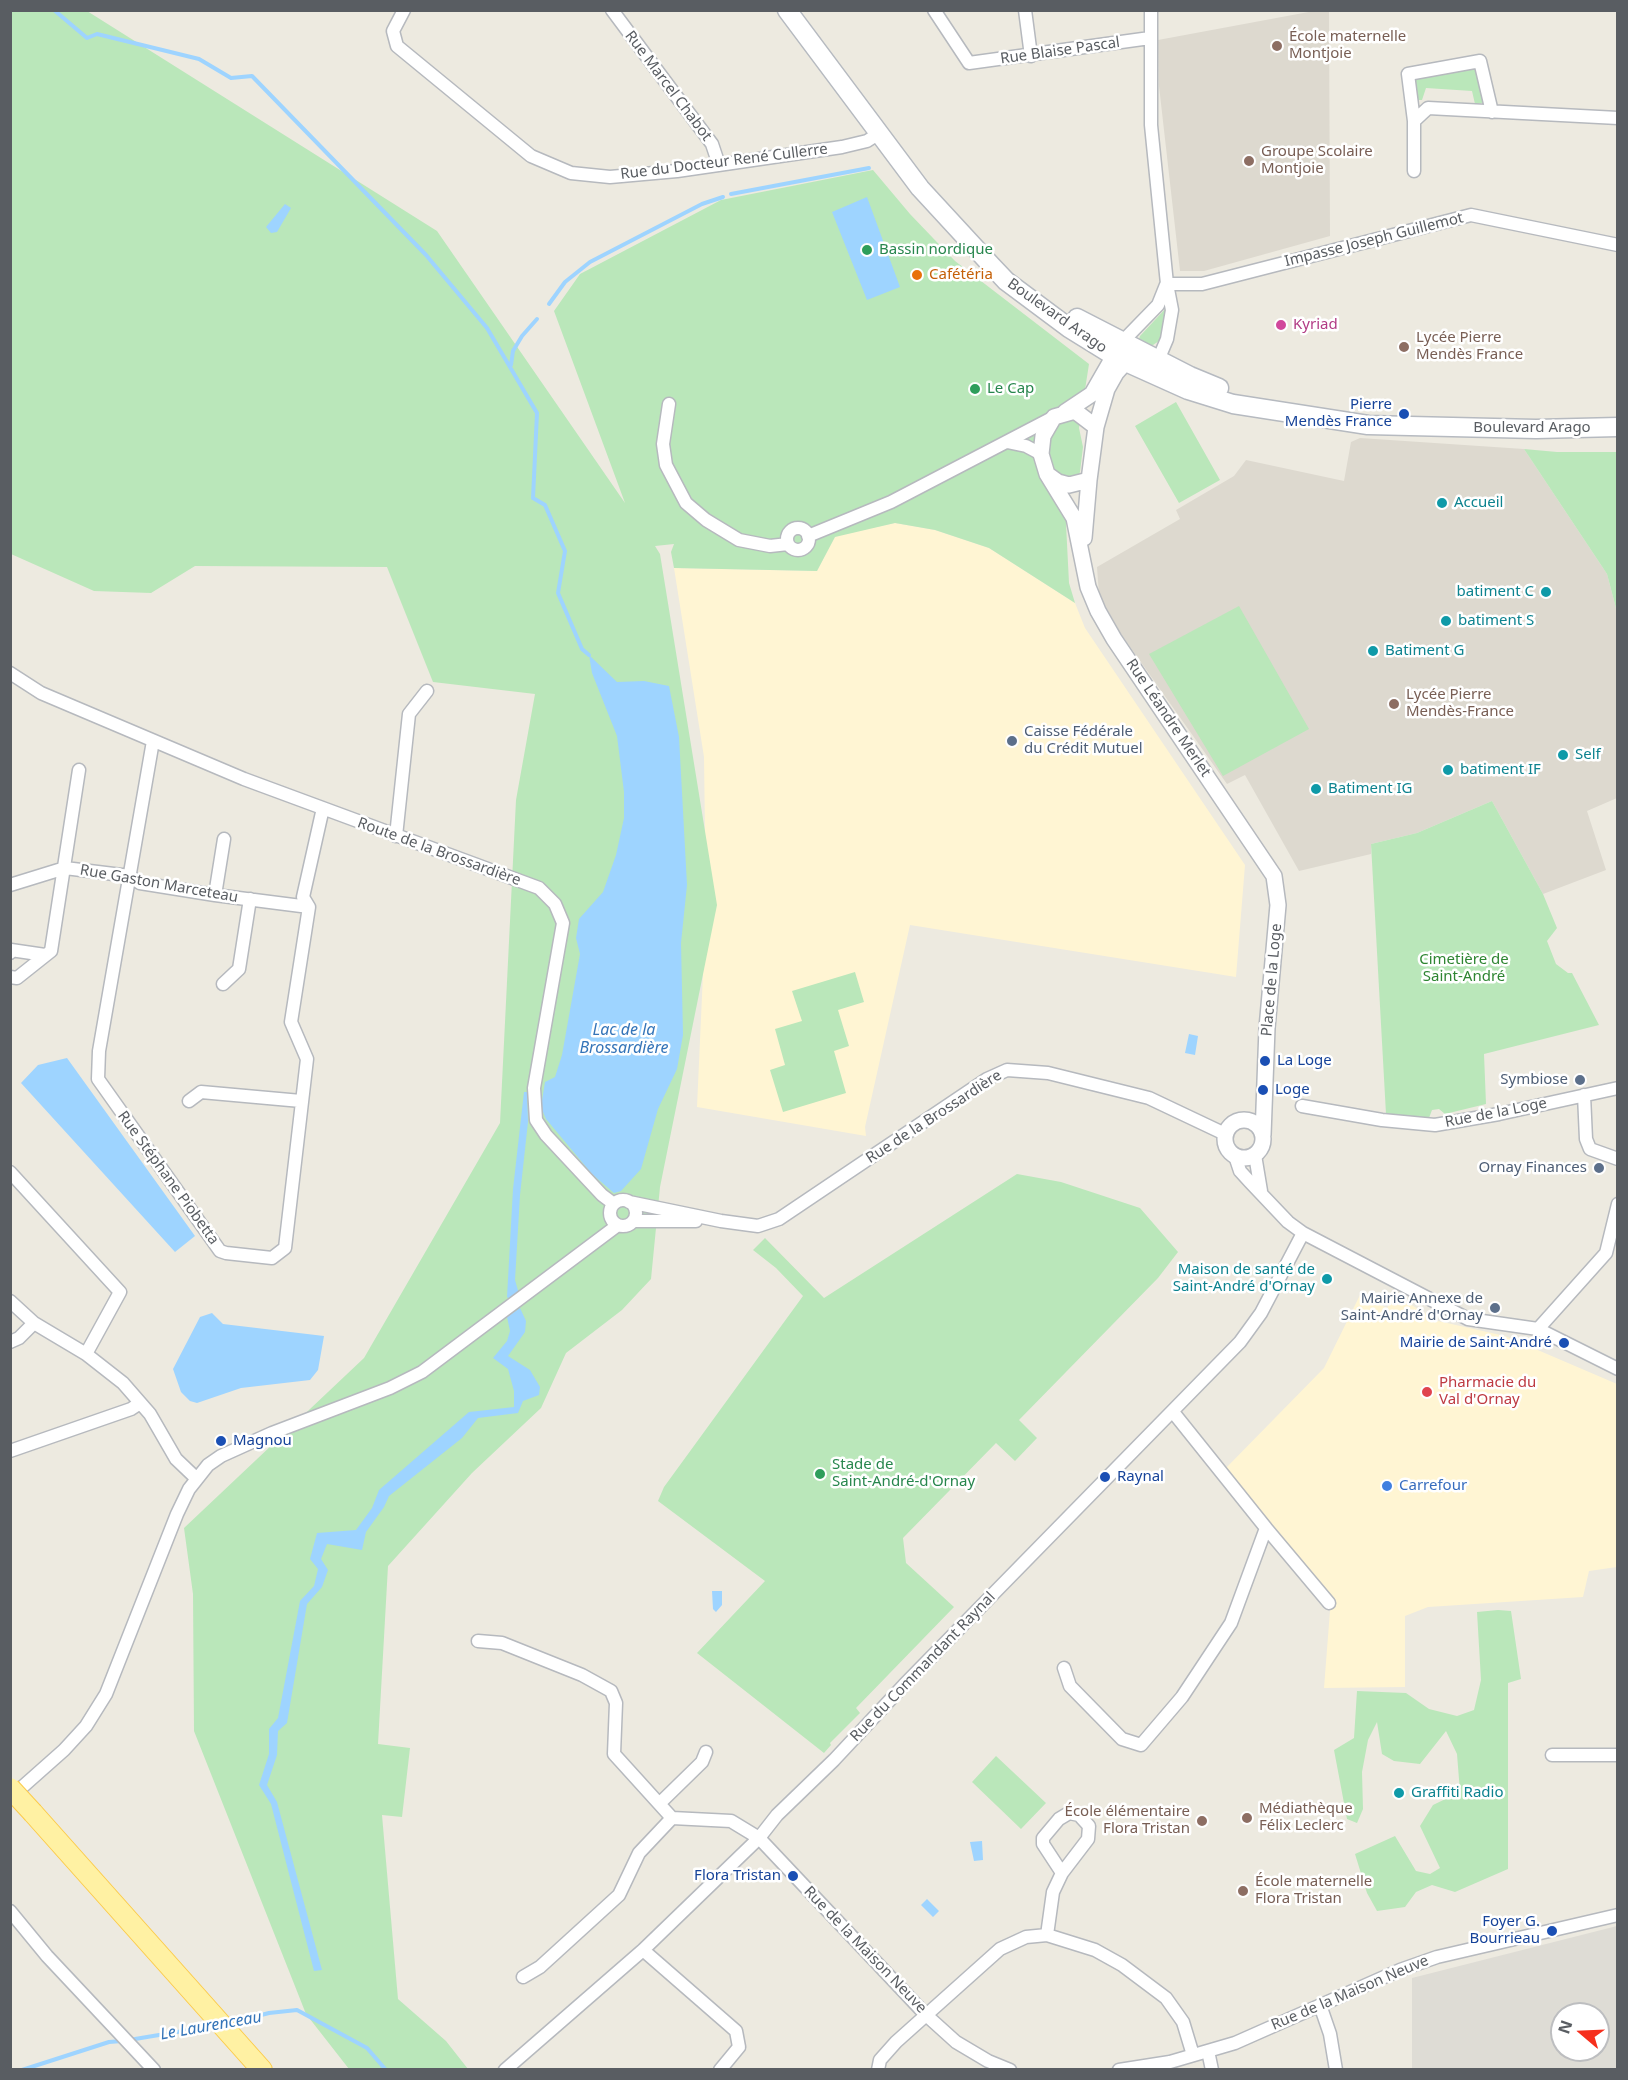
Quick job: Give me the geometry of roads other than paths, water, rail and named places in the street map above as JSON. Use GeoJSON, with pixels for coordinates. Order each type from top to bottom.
{"type":"FeatureCollection","features":[{"type":"Feature","properties":{"kind":"main road","name":"Boulevard Arago"},"geometry":{"type":"LineString","coordinates":[[787,10],[920,188],[1006,281],[1069,328],[1155,367],[1268,409],[1364,424],[1394,426],[1536,429],[1617,427]]}},
{"type":"Feature","properties":{"kind":"main road"},"geometry":{"type":"LineString","coordinates":[[10,1788],[262,2070]]}},
{"type":"Feature","properties":{"kind":"street","name":"Rue du Docteur René Cullerre"},"geometry":{"type":"LineString","coordinates":[[404,10],[393,31],[397,45],[531,156],[571,173],[610,177],[719,165],[842,147],[867,141],[878,134]]}},
{"type":"Feature","properties":{"kind":"street","name":"Rue Marcel Chabot"},"geometry":{"type":"LineString","coordinates":[[612,10],[712,144],[719,165]]}},
{"type":"Feature","properties":{"kind":"street","name":"Rue Blaise Pascal"},"geometry":{"type":"LineString","coordinates":[[934,10],[969,63],[1150,38]]}},
{"type":"Feature","properties":{"kind":"street"},"geometry":{"type":"LineString","coordinates":[[1025,10],[1031,56]]}},
{"type":"Feature","properties":{"kind":"street"},"geometry":{"type":"LineString","coordinates":[[1152,10],[1151,125],[1167,284],[1172,310],[1171,324],[1155,367]]}},
{"type":"Feature","properties":{"kind":"street"},"geometry":{"type":"LineString","coordinates":[[1414,171],[1414,121],[1408,74],[1480,61],[1492,112]]}},
{"type":"Feature","properties":{"kind":"street"},"geometry":{"type":"LineString","coordinates":[[1414,121],[1428,108],[1617,118]]}},
{"type":"Feature","properties":{"kind":"street","name":"Impasse Joseph Guillemot"},"geometry":{"type":"LineString","coordinates":[[1167,284],[1202,284],[1471,215],[1617,245]]}},
{"type":"Feature","properties":{"kind":"street"},"geometry":{"type":"LineString","coordinates":[[669,404],[663,444],[664,455],[666,465],[686,503],[706,520],[740,540],[770,546],[788,544],[789,534],[794,529],[801,529],[808,536],[891,502],[1059,415],[1092,394],[1158,305],[1167,284]]}},
{"type":"Feature","properties":{"kind":"street"},"geometry":{"type":"LineString","coordinates":[[1096,428],[1075,411],[1059,415],[1043,436],[1041,454],[1047,474],[1058,482],[1069,485],[1089,480],[1096,428],[1107,388],[1124,352]]}},
{"type":"Feature","properties":{"kind":"street"},"geometry":{"type":"LineString","coordinates":[[1007,442],[1026,446],[1041,454]]}},
{"type":"Feature","properties":{"kind":"street","name":"Rue Léandre Merlet"},"geometry":{"type":"LineString","coordinates":[[1047,474],[1074,518],[1088,586],[1114,639],[1274,876]]}},
{"type":"Feature","properties":{"kind":"street","name":"Rue Léandre Merlet"},"geometry":{"type":"LineString","coordinates":[[1082,550],[1089,480]]}},
{"type":"Feature","properties":{"kind":"street","name":"Route de la Brossardière"},"geometry":{"type":"LineString","coordinates":[[10,673],[41,693],[153,741],[396,836],[538,888],[555,904],[563,922],[534,1088],[536,1120],[546,1135],[602,1195],[614,1204]]}},
{"type":"Feature","properties":{"kind":"street"},"geometry":{"type":"LineString","coordinates":[[396,836],[409,714],[427,691]]}},
{"type":"Feature","properties":{"kind":"street","name":"Rue Stéphane Piobetta"},"geometry":{"type":"LineString","coordinates":[[153,741],[99,1051],[98,1079],[220,1251],[272,1258],[285,1248],[307,1059],[291,1022],[309,907],[303,897],[323,808]]}},
{"type":"Feature","properties":{"kind":"street"},"geometry":{"type":"LineString","coordinates":[[10,977],[17,978],[51,951],[79,770]]}},
{"type":"Feature","properties":{"kind":"street"},"geometry":{"type":"LineString","coordinates":[[215,895],[224,839]]}},
{"type":"Feature","properties":{"kind":"street","name":"Rue Gaston Marceteau"},"geometry":{"type":"LineString","coordinates":[[10,885],[65,868],[129,876],[140,882],[215,895],[309,907]]}},
{"type":"Feature","properties":{"kind":"street","name":"Place de la Loge"},"geometry":{"type":"LineString","coordinates":[[1263,1135],[1278,905],[1274,876]]}},
{"type":"Feature","properties":{"kind":"street"},"geometry":{"type":"LineString","coordinates":[[223,984],[238,969],[250,899]]}},
{"type":"Feature","properties":{"kind":"street"},"geometry":{"type":"LineString","coordinates":[[10,953],[11,950],[45,955]]}},
{"type":"Feature","properties":{"kind":"street","name":"Rue de la Brossardière"},"geometry":{"type":"LineString","coordinates":[[722,1221],[758,1226],[779,1219],[987,1079],[1007,1070],[1048,1073],[1149,1098],[1225,1134]]}},
{"type":"Feature","properties":{"kind":"street","name":"Place de la Loge"},"geometry":{"type":"LineString","coordinates":[[1239,1119],[1254,1104],[1265,1085]]}},
{"type":"Feature","properties":{"kind":"street","name":"Rue de la Loge"},"geometry":{"type":"LineString","coordinates":[[1302,1106],[1382,1120],[1435,1125],[1617,1088]]}},
{"type":"Feature","properties":{"kind":"street"},"geometry":{"type":"LineString","coordinates":[[189,1101],[201,1092],[302,1101]]}},
{"type":"Feature","properties":{"kind":"street"},"geometry":{"type":"LineString","coordinates":[[1584,1095],[1586,1139],[1590,1149],[1617,1159]]}},
{"type":"Feature","properties":{"kind":"street"},"geometry":{"type":"LineString","coordinates":[[1235,1156],[1245,1158],[1255,1155],[1262,1146],[1263,1135],[1252,1121],[1239,1119],[1230,1125],[1225,1134],[1226,1147],[1235,1156],[1240,1171],[1288,1222],[1303,1233],[1468,1319],[1538,1329],[1617,1369]]}},
{"type":"Feature","properties":{"kind":"street"},"geometry":{"type":"LineString","coordinates":[[1255,1155],[1261,1191]]}},
{"type":"Feature","properties":{"kind":"street"},"geometry":{"type":"LineString","coordinates":[[10,1172],[120,1292],[86,1354]]}},
{"type":"Feature","properties":{"kind":"street"},"geometry":{"type":"LineString","coordinates":[[629,1202],[636,1210],[633,1221],[627,1226],[618,1225],[610,1216],[614,1204],[621,1200],[722,1221]]}},
{"type":"Feature","properties":{"kind":"street"},"geometry":{"type":"LineString","coordinates":[[1538,1329],[1612,1254],[1617,1204]]}},
{"type":"Feature","properties":{"kind":"street"},"geometry":{"type":"LineString","coordinates":[[633,1221],[722,1221]]}},
{"type":"Feature","properties":{"kind":"street"},"geometry":{"type":"LineString","coordinates":[[10,1798],[64,1750],[86,1726],[106,1694],[177,1514],[197,1479],[221,1456],[272,1433],[390,1388],[422,1372],[618,1225]]}},
{"type":"Feature","properties":{"kind":"street","name":"Rue du Commandant Raynal"},"geometry":{"type":"LineString","coordinates":[[505,2070],[643,1950],[759,1838],[777,1815],[834,1760],[904,1685],[1240,1342],[1261,1313],[1303,1233]]}},
{"type":"Feature","properties":{"kind":"street"},"geometry":{"type":"LineString","coordinates":[[10,1301],[34,1323],[86,1354],[123,1383],[150,1414],[176,1459],[197,1479]]}},
{"type":"Feature","properties":{"kind":"street"},"geometry":{"type":"LineString","coordinates":[[10,1342],[20,1338],[34,1323]]}},
{"type":"Feature","properties":{"kind":"street"},"geometry":{"type":"LineString","coordinates":[[10,1451],[131,1409],[140,1403]]}},
{"type":"Feature","properties":{"kind":"street"},"geometry":{"type":"LineString","coordinates":[[1173,1412],[1329,1603]]}},
{"type":"Feature","properties":{"kind":"street"},"geometry":{"type":"LineString","coordinates":[[1064,1668],[1070,1686],[1122,1739],[1141,1745],[1182,1697],[1232,1623],[1266,1528]]}},
{"type":"Feature","properties":{"kind":"street"},"geometry":{"type":"LineString","coordinates":[[478,1641],[502,1642],[582,1675],[611,1691],[616,1703],[614,1754],[672,1818],[639,1853],[619,1895],[540,1967],[523,1977]]}},
{"type":"Feature","properties":{"kind":"street"},"geometry":{"type":"LineString","coordinates":[[660,1803],[702,1762],[706,1752]]}},
{"type":"Feature","properties":{"kind":"street"},"geometry":{"type":"LineString","coordinates":[[1552,1755],[1617,1755]]}},
{"type":"Feature","properties":{"kind":"street"},"geometry":{"type":"LineString","coordinates":[[1047,1935],[1053,1892],[1062,1874],[1088,1839],[1089,1826],[1079,1815],[1069,1813],[1059,1819],[1043,1838],[1043,1844],[1062,1874]]}},
{"type":"Feature","properties":{"kind":"street","name":"Rue de la Maison Neuve"},"geometry":{"type":"LineString","coordinates":[[672,1818],[731,1821],[759,1838],[926,2014],[956,2042],[988,2061],[1010,2070]]}},
{"type":"Feature","properties":{"kind":"street"},"geometry":{"type":"LineString","coordinates":[[10,1911],[47,1956],[154,2070]]}},
{"type":"Feature","properties":{"kind":"street","name":"Rue de la Maison Neuve"},"geometry":{"type":"LineString","coordinates":[[1119,2070],[1170,2062],[1235,2043],[1320,2004],[1437,1957],[1617,1915]]}},
{"type":"Feature","properties":{"kind":"street"},"geometry":{"type":"LineString","coordinates":[[878,2070],[880,2060],[926,2014],[1000,1949],[1026,1937],[1047,1935],[1095,1950],[1122,1965],[1166,1998],[1184,2022],[1193,2055]]}},
{"type":"Feature","properties":{"kind":"street"},"geometry":{"type":"LineString","coordinates":[[643,1950],[736,2031],[739,2047],[720,2070]]}},
{"type":"Feature","properties":{"kind":"street"},"geometry":{"type":"LineString","coordinates":[[1320,2004],[1330,2034],[1336,2070]]}},
{"type":"Feature","properties":{"kind":"street"},"geometry":{"type":"LineString","coordinates":[[1208,2051],[1212,2070]]}},
{"type":"Feature","properties":{"kind":"water","name":"Bassin nordique"},"geometry":{"type":"Polygon","coordinates":[[[867,197],[900,287],[867,300],[832,212],[867,197]]]}},
{"type":"Feature","properties":{"kind":"water"},"geometry":{"type":"Polygon","coordinates":[[[285,204],[291,208],[277,232],[271,233],[266,227],[285,204]]]}},
{"type":"Feature","properties":{"kind":"water","name":"Lac de la Brossardière"},"geometry":{"type":"Polygon","coordinates":[[[589,655],[617,682],[644,681],[669,686],[679,737],[687,885],[681,943],[683,1035],[677,1069],[658,1109],[641,1169],[621,1191],[614,1193],[592,1174],[546,1119],[541,1107],[545,1082],[555,1077],[562,1055],[580,954],[576,938],[579,919],[603,892],[616,855],[624,818],[624,792],[617,736],[592,673],[589,655]]]}},
{"type":"Feature","properties":{"kind":"water"},"geometry":{"type":"Polygon","coordinates":[[[1189,1034],[1198,1036],[1195,1055],[1185,1053],[1189,1034]]]}},
{"type":"Feature","properties":{"kind":"water"},"geometry":{"type":"Polygon","coordinates":[[[67,1058],[195,1236],[175,1252],[21,1083],[38,1065],[67,1058]]]}},
{"type":"Feature","properties":{"kind":"water"},"geometry":{"type":"Polygon","coordinates":[[[524,1092],[527,1092],[528,1122],[520,1195],[515,1280],[519,1294],[511,1300],[507,1297],[513,1189],[524,1092]]]}},
{"type":"Feature","properties":{"kind":"water"},"geometry":{"type":"Polygon","coordinates":[[[520,1308],[526,1321],[525,1332],[508,1356],[530,1370],[540,1387],[539,1395],[523,1401],[518,1413],[478,1418],[462,1438],[389,1496],[366,1532],[362,1550],[327,1544],[321,1559],[328,1570],[322,1587],[307,1604],[287,1723],[278,1731],[277,1755],[267,1785],[277,1802],[322,1970],[314,1971],[271,1804],[259,1785],[269,1754],[269,1729],[278,1718],[300,1601],[314,1586],[318,1569],[310,1559],[317,1533],[356,1530],[372,1508],[379,1490],[469,1412],[514,1407],[514,1391],[508,1369],[493,1358],[507,1341],[510,1331],[507,1317],[520,1308]]]}},
{"type":"Feature","properties":{"kind":"water"},"geometry":{"type":"Polygon","coordinates":[[[212,1313],[223,1324],[324,1336],[318,1370],[310,1380],[241,1388],[197,1403],[190,1401],[181,1392],[173,1369],[200,1317],[212,1313]]]}},
{"type":"Feature","properties":{"kind":"water"},"geometry":{"type":"Polygon","coordinates":[[[712,1591],[722,1591],[722,1605],[716,1612],[713,1609],[712,1591]]]}},
{"type":"Feature","properties":{"kind":"water"},"geometry":{"type":"Polygon","coordinates":[[[982,1841],[983,1860],[974,1861],[970,1842],[982,1841]]]}},
{"type":"Feature","properties":{"kind":"water"},"geometry":{"type":"Polygon","coordinates":[[[927,1899],[939,1911],[933,1917],[921,1905],[927,1899]]]}},
{"type":"Feature","properties":{"kind":"waterway"},"geometry":{"type":"LineString","coordinates":[[54,10],[87,38],[97,34],[199,59],[231,78],[252,76],[426,255],[487,328],[537,413],[533,498],[545,505],[565,551],[558,593],[582,649],[589,655]]}},
{"type":"Feature","properties":{"kind":"waterway"},"geometry":{"type":"LineString","coordinates":[[731,194],[869,168]]}},
{"type":"Feature","properties":{"kind":"waterway"},"geometry":{"type":"LineString","coordinates":[[549,304],[565,282],[590,262],[702,204],[723,197]]}},
{"type":"Feature","properties":{"kind":"waterway"},"geometry":{"type":"LineString","coordinates":[[511,365],[513,351],[537,319]]}},
{"type":"Feature","properties":{"kind":"waterway","name":"Le Laurenceau"},"geometry":{"type":"LineString","coordinates":[[230,2023],[269,2013],[297,2010],[367,2048],[386,2070]]}},
{"type":"Feature","properties":{"kind":"waterway","name":"Le Laurenceau"},"geometry":{"type":"LineString","coordinates":[[129,2040],[213,2026]]}},
{"type":"Feature","properties":{"kind":"waterway","name":"Le Laurenceau"},"geometry":{"type":"LineString","coordinates":[[22,2070],[109,2042],[122,2041]]}},
{"type":"Feature","properties":{"kind":"place","name":"École maternelle Montjoie"},"geometry":{"type":"Point","coordinates":[1277,46]}},
{"type":"Feature","properties":{"kind":"place","name":"Groupe Scolaire Montjoie"},"geometry":{"type":"Point","coordinates":[1249,161]}},
{"type":"Feature","properties":{"kind":"place","name":"Bassin nordique"},"geometry":{"type":"Point","coordinates":[867,250]}},
{"type":"Feature","properties":{"kind":"place","name":"Cafétéria"},"geometry":{"type":"Point","coordinates":[917,275]}},
{"type":"Feature","properties":{"kind":"place","name":"Kyriad"},"geometry":{"type":"Point","coordinates":[1281,325]}},
{"type":"Feature","properties":{"kind":"place","name":"Lycée Pierre Mendès France"},"geometry":{"type":"Point","coordinates":[1404,347]}},
{"type":"Feature","properties":{"kind":"place","name":"Le Cap"},"geometry":{"type":"Point","coordinates":[975,389]}},
{"type":"Feature","properties":{"kind":"place","name":"Pierre Mendès France"},"geometry":{"type":"Point","coordinates":[1404,414]}},
{"type":"Feature","properties":{"kind":"place","name":"Accueil"},"geometry":{"type":"Point","coordinates":[1442,503]}},
{"type":"Feature","properties":{"kind":"place","name":"batiment C"},"geometry":{"type":"Point","coordinates":[1546,592]}},
{"type":"Feature","properties":{"kind":"place","name":"batiment S"},"geometry":{"type":"Point","coordinates":[1446,621]}},
{"type":"Feature","properties":{"kind":"place","name":"Batiment G"},"geometry":{"type":"Point","coordinates":[1373,651]}},
{"type":"Feature","properties":{"kind":"place","name":"Lycée Pierre Mendès-France"},"geometry":{"type":"Point","coordinates":[1394,704]}},
{"type":"Feature","properties":{"kind":"place","name":"Caisse Fédérale du Crédit Mutuel"},"geometry":{"type":"Point","coordinates":[1012,741]}},
{"type":"Feature","properties":{"kind":"place","name":"Self"},"geometry":{"type":"Point","coordinates":[1563,755]}},
{"type":"Feature","properties":{"kind":"place","name":"batiment IF"},"geometry":{"type":"Point","coordinates":[1448,770]}},
{"type":"Feature","properties":{"kind":"place","name":"Batiment IG"},"geometry":{"type":"Point","coordinates":[1316,789]}},
{"type":"Feature","properties":{"kind":"place","name":"La Loge"},"geometry":{"type":"Point","coordinates":[1265,1061]}},
{"type":"Feature","properties":{"kind":"place","name":"Symbiose"},"geometry":{"type":"Point","coordinates":[1580,1080]}},
{"type":"Feature","properties":{"kind":"place","name":"Loge"},"geometry":{"type":"Point","coordinates":[1263,1090]}},
{"type":"Feature","properties":{"kind":"place","name":"Ornay Finances"},"geometry":{"type":"Point","coordinates":[1599,1168]}},
{"type":"Feature","properties":{"kind":"place","name":"Maison de santé de Saint-André d'Ornay"},"geometry":{"type":"Point","coordinates":[1327,1279]}},
{"type":"Feature","properties":{"kind":"place","name":"Mairie Annexe de Saint-André d'Ornay"},"geometry":{"type":"Point","coordinates":[1495,1308]}},
{"type":"Feature","properties":{"kind":"place","name":"Mairie de Saint-André"},"geometry":{"type":"Point","coordinates":[1564,1343]}},
{"type":"Feature","properties":{"kind":"place","name":"Pharmacie du Val d'Ornay"},"geometry":{"type":"Point","coordinates":[1427,1392]}},
{"type":"Feature","properties":{"kind":"place","name":"Magnou"},"geometry":{"type":"Point","coordinates":[221,1441]}},
{"type":"Feature","properties":{"kind":"place","name":"Stade de Saint-André-d'Ornay"},"geometry":{"type":"Point","coordinates":[820,1474]}},
{"type":"Feature","properties":{"kind":"place","name":"Raynal"},"geometry":{"type":"Point","coordinates":[1105,1477]}},
{"type":"Feature","properties":{"kind":"place","name":"Carrefour"},"geometry":{"type":"Point","coordinates":[1387,1486]}},
{"type":"Feature","properties":{"kind":"place","name":"Graffiti Radio"},"geometry":{"type":"Point","coordinates":[1399,1793]}},
{"type":"Feature","properties":{"kind":"place","name":"Médiathèque Félix Leclerc"},"geometry":{"type":"Point","coordinates":[1247,1818]}},
{"type":"Feature","properties":{"kind":"place","name":"École élémentaire Flora Tristan"},"geometry":{"type":"Point","coordinates":[1202,1821]}},
{"type":"Feature","properties":{"kind":"place","name":"Flora Tristan"},"geometry":{"type":"Point","coordinates":[793,1876]}},
{"type":"Feature","properties":{"kind":"place","name":"École maternelle Flora Tristan"},"geometry":{"type":"Point","coordinates":[1243,1891]}},
{"type":"Feature","properties":{"kind":"place","name":"Foyer G. Bourrieau"},"geometry":{"type":"Point","coordinates":[1552,1931]}},
{"type":"Feature","properties":{"kind":"park label","name":"Cimetière de Saint-André"},"geometry":{"type":"Point","coordinates":[1464,968]}}]}
